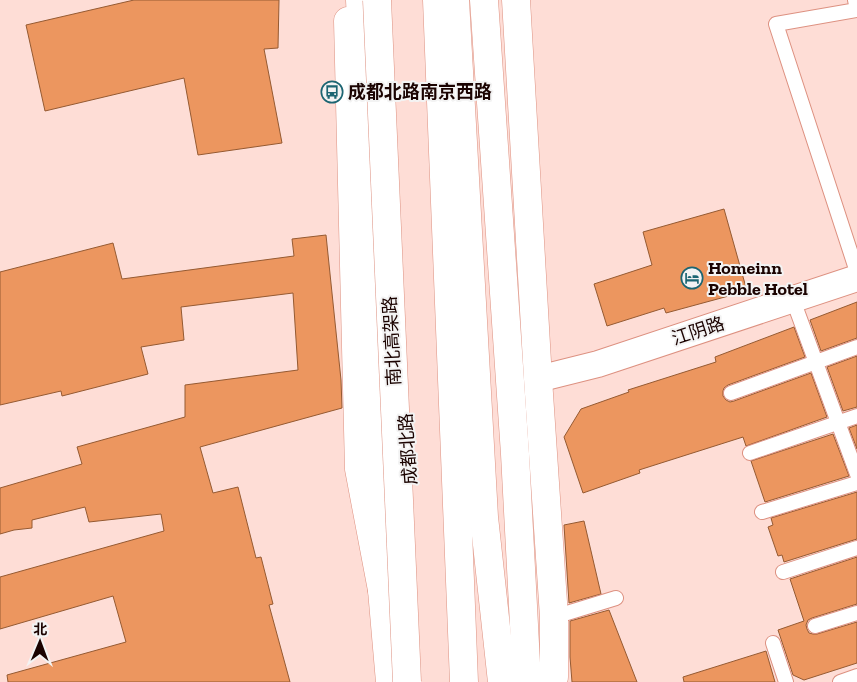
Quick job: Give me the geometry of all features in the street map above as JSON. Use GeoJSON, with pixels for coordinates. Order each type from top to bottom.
{"type":"FeatureCollection","features":[{"type":"Feature","properties":{"kind":"main road"},"geometry":{"type":"LineString","coordinates":[[348,0],[359,469],[382,590]]}},
{"type":"Feature","properties":{"kind":"main road"},"geometry":{"type":"LineString","coordinates":[[360,0],[382,436],[382,590]]}},
{"type":"Feature","properties":{"kind":"main road","name":"成都北路"},"geometry":{"type":"LineString","coordinates":[[377,0],[413,514],[382,590],[390,682]]}},
{"type":"Feature","properties":{"kind":"main road","name":"南北高架路"},"geometry":{"type":"LineString","coordinates":[[377,0],[407,682]]}},
{"type":"Feature","properties":{"kind":"main road"},"geometry":{"type":"LineString","coordinates":[[437,0],[464,682]]}},
{"type":"Feature","properties":{"kind":"main road"},"geometry":{"type":"LineString","coordinates":[[456,0],[484,518],[502,682]]}},
{"type":"Feature","properties":{"kind":"main road"},"geometry":{"type":"LineString","coordinates":[[484,0],[514,454],[526,682]]}},
{"type":"Feature","properties":{"kind":"main road"},"geometry":{"type":"LineString","coordinates":[[516,0],[554,618],[554,678],[551,682]]}},
{"type":"Feature","properties":{"kind":"street","name":"江阴路"},"geometry":{"type":"LineString","coordinates":[[538,379],[598,364],[857,278]]}},
{"type":"Feature","properties":{"kind":"lane"},"geometry":{"type":"LineString","coordinates":[[855,0],[857,10],[776,24],[857,272]]}},
{"type":"Feature","properties":{"kind":"lane"},"geometry":{"type":"LineString","coordinates":[[793,300],[857,474]]}},
{"type":"Feature","properties":{"kind":"lane"},"geometry":{"type":"LineString","coordinates":[[731,393],[857,347]]}},
{"type":"Feature","properties":{"kind":"lane"},"geometry":{"type":"LineString","coordinates":[[750,453],[857,416]]}},
{"type":"Feature","properties":{"kind":"lane"},"geometry":{"type":"LineString","coordinates":[[762,512],[857,483]]}},
{"type":"Feature","properties":{"kind":"lane"},"geometry":{"type":"LineString","coordinates":[[783,572],[857,548]]}},
{"type":"Feature","properties":{"kind":"lane"},"geometry":{"type":"LineString","coordinates":[[554,618],[616,598]]}},
{"type":"Feature","properties":{"kind":"lane"},"geometry":{"type":"LineString","coordinates":[[815,626],[857,613]]}},
{"type":"Feature","properties":{"kind":"lane"},"geometry":{"type":"LineString","coordinates":[[773,643],[786,682]]}},
{"type":"Feature","properties":{"kind":"lane"},"geometry":{"type":"LineString","coordinates":[[840,682],[857,676]]}},
{"type":"Feature","properties":{"kind":"building"},"geometry":{"type":"Polygon","coordinates":[[[134,0],[279,0],[278,48],[264,49],[282,143],[198,155],[184,78],[45,111],[26,25],[134,0]]]}},
{"type":"Feature","properties":{"kind":"building"},"geometry":{"type":"Polygon","coordinates":[[[724,209],[747,291],[666,313],[664,308],[607,326],[594,284],[652,265],[643,232],[724,209]]]}},
{"type":"Feature","properties":{"kind":"building"},"geometry":{"type":"Polygon","coordinates":[[[326,235],[341,380],[342,408],[200,447],[213,493],[238,487],[256,558],[261,557],[273,604],[269,605],[290,682],[8,682],[7,675],[126,642],[113,596],[0,629],[0,577],[164,531],[161,514],[89,522],[85,507],[32,520],[32,528],[0,534],[0,488],[82,464],[77,447],[185,417],[185,385],[298,370],[293,293],[181,307],[184,340],[141,347],[148,374],[62,396],[61,391],[0,405],[0,272],[113,243],[122,279],[294,256],[292,239],[326,235]]]}},
{"type":"Feature","properties":{"kind":"building"},"geometry":{"type":"Polygon","coordinates":[[[857,302],[857,338],[821,351],[810,320],[857,302]]]}},
{"type":"Feature","properties":{"kind":"building"},"geometry":{"type":"Polygon","coordinates":[[[794,327],[805,357],[728,385],[724,388],[723,396],[730,402],[734,401],[811,373],[827,417],[746,446],[743,437],[639,470],[640,473],[583,493],[564,437],[581,409],[629,392],[628,390],[716,362],[715,357],[794,327]]]}},
{"type":"Feature","properties":{"kind":"building"},"geometry":{"type":"Polygon","coordinates":[[[857,356],[857,407],[843,411],[827,367],[857,356]]]}},
{"type":"Feature","properties":{"kind":"building"},"geometry":{"type":"Polygon","coordinates":[[[857,425],[857,449],[849,428],[857,425]]]}},
{"type":"Feature","properties":{"kind":"building"},"geometry":{"type":"Polygon","coordinates":[[[833,434],[849,476],[765,502],[751,461],[833,434]]]}},
{"type":"Feature","properties":{"kind":"building"},"geometry":{"type":"Polygon","coordinates":[[[857,492],[857,539],[784,562],[782,555],[778,556],[768,527],[773,525],[771,518],[857,492]]]}},
{"type":"Feature","properties":{"kind":"building"},"geometry":{"type":"Polygon","coordinates":[[[584,521],[601,594],[569,603],[564,525],[584,521]]]}},
{"type":"Feature","properties":{"kind":"building"},"geometry":{"type":"Polygon","coordinates":[[[857,557],[857,604],[812,618],[808,620],[806,625],[809,633],[817,634],[857,622],[857,663],[804,680],[793,675],[778,630],[804,621],[790,579],[857,557]]]}},
{"type":"Feature","properties":{"kind":"building"},"geometry":{"type":"Polygon","coordinates":[[[609,610],[637,682],[572,682],[570,621],[609,610]]]}},
{"type":"Feature","properties":{"kind":"building"},"geometry":{"type":"Polygon","coordinates":[[[766,651],[775,682],[684,682],[683,677],[766,651]]]}},
{"type":"Feature","properties":{"kind":"place","name":"成都北路南京西路"},"geometry":{"type":"Point","coordinates":[332,92]}},
{"type":"Feature","properties":{"kind":"place","name":"Homeinn Pebble Hotel"},"geometry":{"type":"Point","coordinates":[692,278]}}]}
